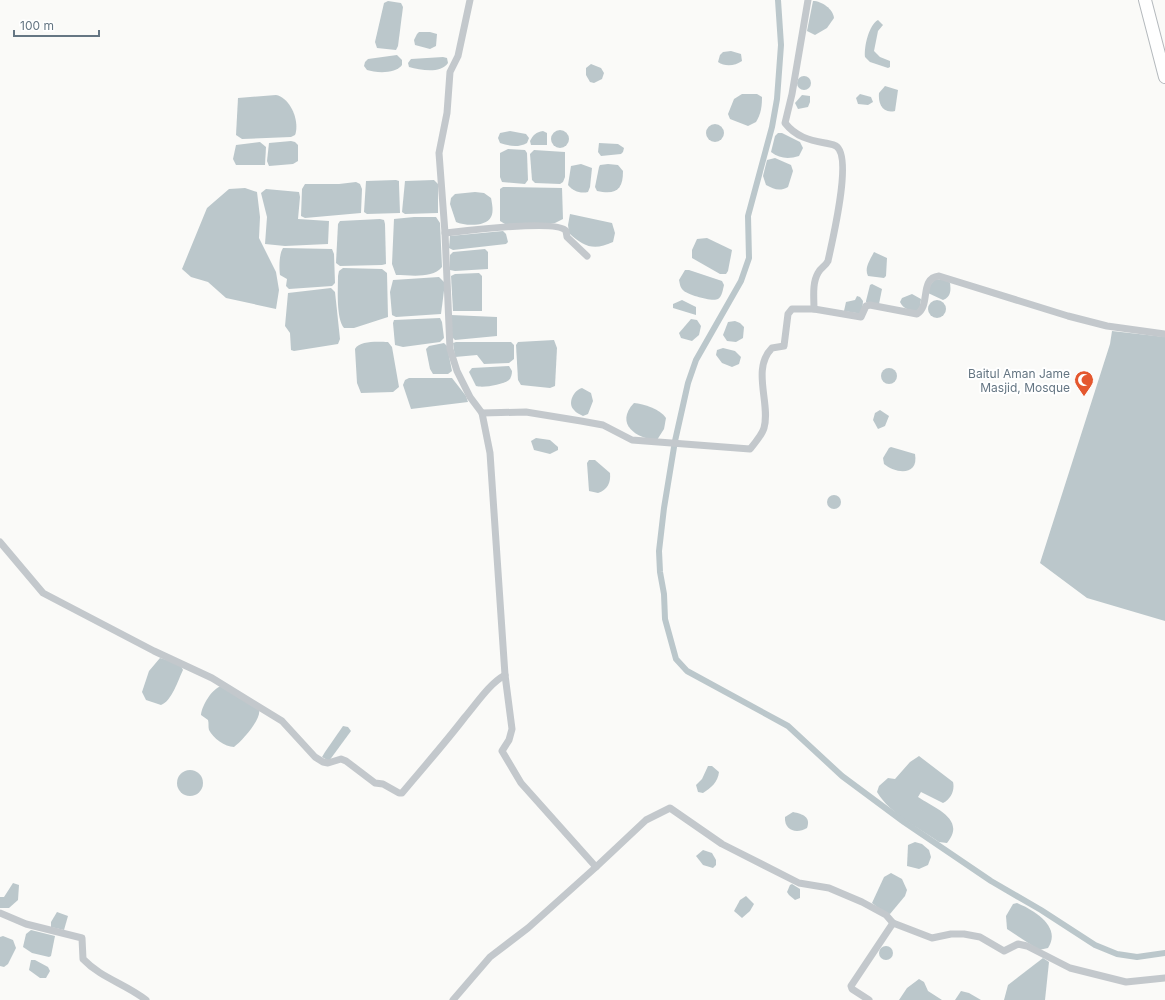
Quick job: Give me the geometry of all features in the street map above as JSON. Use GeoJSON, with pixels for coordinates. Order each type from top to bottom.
{"type":"FeatureCollection","features":[{"type":"Feature","properties":{"kind":"highway"},"geometry":{"type":"LineString","coordinates":[[1145,0],[1165,77]]}},
{"type":"Feature","properties":{"kind":"street"},"geometry":{"type":"LineString","coordinates":[[470,0],[458,56],[450,72],[447,113],[439,153],[445,233],[450,350],[460,377],[470,397],[482,413],[490,453],[505,675],[512,729],[509,740],[502,751],[505,759],[521,783],[544,811],[596,867]]}},
{"type":"Feature","properties":{"kind":"street"},"geometry":{"type":"LineString","coordinates":[[808,0],[792,94],[785,123],[791,131],[804,138],[835,145],[840,148],[842,153],[843,174],[837,217],[828,261],[825,267],[819,270],[816,277],[814,309]]}},
{"type":"Feature","properties":{"kind":"street"},"geometry":{"type":"LineString","coordinates":[[445,233],[527,226],[561,227],[565,229],[567,237],[587,256]]}},
{"type":"Feature","properties":{"kind":"street"},"geometry":{"type":"LineString","coordinates":[[482,413],[526,412],[603,425],[632,440],[750,449],[764,428],[766,408],[762,383],[768,352],[772,348],[784,346],[788,314],[792,308],[814,309],[861,317],[866,306],[870,305],[917,314],[922,309],[929,280],[934,276],[939,276],[1068,316],[1107,326],[1165,334]]}},
{"type":"Feature","properties":{"kind":"street"},"geometry":{"type":"LineString","coordinates":[[0,542],[43,593],[154,652],[212,678],[282,721],[315,757],[328,763],[341,759],[346,761],[375,783],[383,784],[399,793],[402,793],[422,770],[499,678],[505,675]]}},
{"type":"Feature","properties":{"kind":"street"},"geometry":{"type":"LineString","coordinates":[[453,1000],[490,957],[528,928],[646,820],[670,808],[722,844],[799,883],[829,888],[862,902],[886,915],[893,923],[932,938],[951,934],[964,934],[980,937],[1004,950],[1018,944],[1070,968],[1126,982],[1165,978]]}},
{"type":"Feature","properties":{"kind":"street"},"geometry":{"type":"LineString","coordinates":[[0,913],[26,924],[82,938],[83,959],[88,964],[102,975],[146,1000]]}},
{"type":"Feature","properties":{"kind":"street"},"geometry":{"type":"LineString","coordinates":[[869,1000],[852,989],[851,986],[893,923]]}},
{"type":"Feature","properties":{"kind":"shaded area"},"geometry":{"type":"Polygon","coordinates":[[[388,1],[401,3],[403,7],[398,46],[396,50],[377,48],[375,42],[384,3],[388,1]]]}},
{"type":"Feature","properties":{"kind":"shaded area"},"geometry":{"type":"Polygon","coordinates":[[[813,1],[820,2],[826,6],[832,12],[834,18],[827,28],[815,35],[807,31],[813,1]]]}},
{"type":"Feature","properties":{"kind":"shaded area"},"geometry":{"type":"Polygon","coordinates":[[[878,20],[883,25],[878,31],[874,51],[880,57],[890,61],[890,67],[888,68],[870,62],[865,57],[865,47],[868,36],[872,26],[878,20]]]}},
{"type":"Feature","properties":{"kind":"shaded area"},"geometry":{"type":"Polygon","coordinates":[[[419,32],[430,32],[437,34],[436,46],[430,49],[415,45],[414,40],[419,32]]]}},
{"type":"Feature","properties":{"kind":"shaded area"},"geometry":{"type":"Polygon","coordinates":[[[731,51],[741,54],[742,61],[730,65],[724,65],[718,62],[720,55],[723,52],[731,51]]]}},
{"type":"Feature","properties":{"kind":"shaded area"},"geometry":{"type":"Polygon","coordinates":[[[397,55],[402,60],[402,65],[395,70],[375,72],[367,70],[364,66],[368,59],[397,55]]]}},
{"type":"Feature","properties":{"kind":"shaded area"},"geometry":{"type":"Polygon","coordinates":[[[447,58],[448,63],[440,69],[435,70],[409,67],[408,63],[411,59],[447,58]]]}},
{"type":"Feature","properties":{"kind":"shaded area"},"geometry":{"type":"Polygon","coordinates":[[[591,64],[601,68],[604,73],[602,79],[594,83],[590,82],[586,75],[586,68],[591,64]]]}},
{"type":"Feature","properties":{"kind":"shaded area"},"geometry":{"type":"Polygon","coordinates":[[[801,76],[807,76],[811,80],[811,86],[807,90],[801,90],[797,86],[797,80],[801,76]]]}},
{"type":"Feature","properties":{"kind":"shaded area"},"geometry":{"type":"Polygon","coordinates":[[[885,86],[898,90],[895,111],[887,111],[880,104],[879,93],[885,86]]]}},
{"type":"Feature","properties":{"kind":"shaded area"},"geometry":{"type":"Polygon","coordinates":[[[742,94],[757,94],[762,97],[761,110],[758,119],[756,122],[748,126],[730,119],[728,114],[734,99],[742,94]]]}},
{"type":"Feature","properties":{"kind":"shaded area"},"geometry":{"type":"Polygon","coordinates":[[[860,94],[871,97],[873,102],[868,105],[858,104],[856,98],[860,94]]]}},
{"type":"Feature","properties":{"kind":"shaded area"},"geometry":{"type":"Polygon","coordinates":[[[276,95],[286,101],[293,111],[296,124],[295,135],[291,137],[242,139],[236,135],[238,98],[276,95]]]}},
{"type":"Feature","properties":{"kind":"shaded area"},"geometry":{"type":"Polygon","coordinates":[[[802,95],[810,96],[810,102],[808,107],[798,109],[795,103],[802,95]]]}},
{"type":"Feature","properties":{"kind":"shaded area"},"geometry":{"type":"Polygon","coordinates":[[[715,124],[721,127],[724,133],[721,139],[715,142],[709,139],[706,133],[709,127],[715,124]]]}},
{"type":"Feature","properties":{"kind":"shaded area"},"geometry":{"type":"Polygon","coordinates":[[[560,130],[566,133],[569,139],[566,145],[560,148],[554,145],[551,139],[554,133],[560,130]]]}},
{"type":"Feature","properties":{"kind":"shaded area"},"geometry":{"type":"Polygon","coordinates":[[[510,131],[526,134],[529,138],[527,143],[520,146],[514,146],[500,143],[498,138],[500,133],[510,131]]]}},
{"type":"Feature","properties":{"kind":"shaded area"},"geometry":{"type":"Polygon","coordinates":[[[543,131],[547,133],[547,145],[531,145],[530,141],[534,135],[543,131]]]}},
{"type":"Feature","properties":{"kind":"shaded area"},"geometry":{"type":"Polygon","coordinates":[[[778,133],[782,133],[800,142],[803,148],[799,156],[785,158],[771,152],[775,136],[778,133]]]}},
{"type":"Feature","properties":{"kind":"shaded area"},"geometry":{"type":"Polygon","coordinates":[[[291,141],[298,145],[298,161],[293,164],[269,166],[267,161],[269,143],[291,141]]]}},
{"type":"Feature","properties":{"kind":"shaded area"},"geometry":{"type":"Polygon","coordinates":[[[260,142],[266,147],[265,165],[236,165],[233,159],[236,145],[260,142]]]}},
{"type":"Feature","properties":{"kind":"shaded area"},"geometry":{"type":"Polygon","coordinates":[[[599,143],[618,144],[624,148],[623,152],[621,154],[601,156],[598,152],[599,143]]]}},
{"type":"Feature","properties":{"kind":"shaded area"},"geometry":{"type":"Polygon","coordinates":[[[508,149],[525,150],[527,153],[528,180],[525,184],[502,182],[500,177],[500,153],[508,149]]]}},
{"type":"Feature","properties":{"kind":"shaded area"},"geometry":{"type":"Polygon","coordinates":[[[534,150],[565,152],[565,177],[563,182],[560,184],[535,183],[532,180],[530,154],[534,150]]]}},
{"type":"Feature","properties":{"kind":"shaded area"},"geometry":{"type":"Polygon","coordinates":[[[775,158],[791,165],[793,171],[788,187],[779,190],[766,185],[763,176],[767,160],[775,158]]]}},
{"type":"Feature","properties":{"kind":"shaded area"},"geometry":{"type":"Polygon","coordinates":[[[581,164],[592,168],[588,192],[582,193],[577,192],[568,185],[571,166],[581,164]]]}},
{"type":"Feature","properties":{"kind":"shaded area"},"geometry":{"type":"Polygon","coordinates":[[[600,165],[618,165],[623,171],[622,183],[617,190],[614,191],[597,191],[595,187],[599,167],[600,165]]]}},
{"type":"Feature","properties":{"kind":"shaded area"},"geometry":{"type":"Polygon","coordinates":[[[434,180],[438,184],[438,213],[405,214],[402,212],[405,181],[434,180]]]}},
{"type":"Feature","properties":{"kind":"shaded area"},"geometry":{"type":"Polygon","coordinates":[[[366,181],[399,181],[400,213],[367,214],[364,212],[366,181]]]}},
{"type":"Feature","properties":{"kind":"shaded area"},"geometry":{"type":"Polygon","coordinates":[[[356,182],[360,184],[362,189],[361,213],[305,218],[301,216],[302,189],[305,184],[339,184],[356,182]]]}},
{"type":"Feature","properties":{"kind":"shaded area"},"geometry":{"type":"Polygon","coordinates":[[[503,187],[562,188],[563,219],[555,223],[505,224],[500,221],[500,189],[503,187]]]}},
{"type":"Feature","properties":{"kind":"shaded area"},"geometry":{"type":"Polygon","coordinates":[[[245,188],[257,192],[260,217],[259,238],[276,272],[279,290],[276,309],[226,298],[208,282],[191,277],[182,269],[207,208],[229,189],[245,188]]]}},
{"type":"Feature","properties":{"kind":"shaded area"},"geometry":{"type":"Polygon","coordinates":[[[266,189],[299,192],[298,219],[329,221],[328,244],[285,246],[265,244],[267,217],[261,193],[266,189]]]}},
{"type":"Feature","properties":{"kind":"shaded area"},"geometry":{"type":"Polygon","coordinates":[[[475,192],[484,193],[491,198],[493,210],[491,217],[485,223],[475,225],[456,222],[450,204],[451,198],[455,194],[475,192]]]}},
{"type":"Feature","properties":{"kind":"shaded area"},"geometry":{"type":"Polygon","coordinates":[[[570,214],[612,223],[615,233],[613,242],[595,247],[580,242],[569,233],[568,225],[570,214]]]}},
{"type":"Feature","properties":{"kind":"shaded area"},"geometry":{"type":"Polygon","coordinates":[[[436,217],[440,223],[442,267],[438,271],[427,275],[396,275],[392,264],[394,219],[436,217]]]}},
{"type":"Feature","properties":{"kind":"shaded area"},"geometry":{"type":"Polygon","coordinates":[[[384,220],[385,224],[386,264],[340,266],[336,263],[338,224],[340,221],[384,220]]]}},
{"type":"Feature","properties":{"kind":"shaded area"},"geometry":{"type":"Polygon","coordinates":[[[503,231],[506,234],[508,242],[506,244],[453,250],[449,248],[450,236],[503,231]]]}},
{"type":"Feature","properties":{"kind":"shaded area"},"geometry":{"type":"Polygon","coordinates":[[[707,238],[732,250],[728,271],[726,274],[720,274],[692,258],[692,250],[697,239],[707,238]]]}},
{"type":"Feature","properties":{"kind":"shaded area"},"geometry":{"type":"Polygon","coordinates":[[[283,248],[332,249],[334,254],[335,283],[332,286],[289,289],[286,286],[287,279],[280,275],[279,265],[283,248]]]}},
{"type":"Feature","properties":{"kind":"shaded area"},"geometry":{"type":"Polygon","coordinates":[[[485,249],[488,252],[488,269],[450,270],[450,255],[453,252],[485,249]]]}},
{"type":"Feature","properties":{"kind":"shaded area"},"geometry":{"type":"Polygon","coordinates":[[[874,252],[887,258],[886,276],[884,278],[868,276],[867,267],[874,252]]]}},
{"type":"Feature","properties":{"kind":"shaded area"},"geometry":{"type":"Polygon","coordinates":[[[343,268],[382,269],[387,273],[388,317],[354,328],[344,328],[340,318],[338,296],[338,276],[339,271],[343,268]]]}},
{"type":"Feature","properties":{"kind":"shaded area"},"geometry":{"type":"Polygon","coordinates":[[[685,270],[722,281],[724,285],[720,297],[715,300],[706,299],[684,291],[679,280],[685,270]]]}},
{"type":"Feature","properties":{"kind":"shaded area"},"geometry":{"type":"Polygon","coordinates":[[[479,273],[482,276],[482,311],[453,311],[451,276],[455,274],[479,273]]]}},
{"type":"Feature","properties":{"kind":"shaded area"},"geometry":{"type":"Polygon","coordinates":[[[439,277],[445,283],[441,314],[396,317],[392,315],[390,292],[393,280],[439,277]]]}},
{"type":"Feature","properties":{"kind":"shaded area"},"geometry":{"type":"Polygon","coordinates":[[[935,279],[946,280],[950,283],[949,295],[946,299],[943,300],[928,293],[928,288],[935,279]]]}},
{"type":"Feature","properties":{"kind":"shaded area"},"geometry":{"type":"Polygon","coordinates":[[[872,284],[882,289],[879,304],[866,302],[870,285],[872,284]]]}},
{"type":"Feature","properties":{"kind":"shaded area"},"geometry":{"type":"Polygon","coordinates":[[[331,288],[335,292],[340,339],[338,344],[294,351],[291,350],[290,333],[285,326],[288,293],[331,288]]]}},
{"type":"Feature","properties":{"kind":"shaded area"},"geometry":{"type":"Polygon","coordinates":[[[912,294],[921,299],[920,307],[916,312],[905,308],[900,302],[902,298],[912,294]]]}},
{"type":"Feature","properties":{"kind":"shaded area"},"geometry":{"type":"Polygon","coordinates":[[[857,296],[863,301],[862,314],[844,311],[846,302],[855,300],[857,296]]]}},
{"type":"Feature","properties":{"kind":"shaded area"},"geometry":{"type":"Polygon","coordinates":[[[682,300],[696,307],[696,315],[673,308],[673,304],[682,300]]]}},
{"type":"Feature","properties":{"kind":"shaded area"},"geometry":{"type":"Polygon","coordinates":[[[937,300],[943,303],[946,309],[943,315],[937,318],[931,315],[928,309],[931,303],[937,300]]]}},
{"type":"Feature","properties":{"kind":"shaded area"},"geometry":{"type":"Polygon","coordinates":[[[451,315],[497,317],[497,336],[455,340],[452,337],[451,315]]]}},
{"type":"Feature","properties":{"kind":"shaded area"},"geometry":{"type":"Polygon","coordinates":[[[440,318],[444,338],[440,342],[403,347],[395,345],[394,320],[440,318]]]}},
{"type":"Feature","properties":{"kind":"shaded area"},"geometry":{"type":"Polygon","coordinates":[[[691,319],[697,320],[701,326],[699,335],[692,341],[681,338],[679,333],[691,319]]]}},
{"type":"Feature","properties":{"kind":"shaded area"},"geometry":{"type":"Polygon","coordinates":[[[735,321],[744,327],[743,338],[736,342],[727,341],[723,335],[728,322],[735,321]]]}},
{"type":"Feature","properties":{"kind":"shaded area"},"geometry":{"type":"Polygon","coordinates":[[[1112,331],[1165,337],[1165,621],[1087,598],[1040,563],[1110,344],[1112,331]]]}},
{"type":"Feature","properties":{"kind":"shaded area"},"geometry":{"type":"Polygon","coordinates":[[[554,340],[557,348],[555,386],[550,388],[521,385],[518,380],[516,345],[518,342],[554,340]]]}},
{"type":"Feature","properties":{"kind":"shaded area"},"geometry":{"type":"Polygon","coordinates":[[[388,342],[392,347],[399,387],[393,392],[361,393],[357,383],[355,349],[357,346],[365,343],[388,342]]]}},
{"type":"Feature","properties":{"kind":"shaded area"},"geometry":{"type":"Polygon","coordinates":[[[511,342],[514,345],[514,359],[509,363],[484,364],[477,355],[455,357],[453,343],[511,342]]]}},
{"type":"Feature","properties":{"kind":"shaded area"},"geometry":{"type":"Polygon","coordinates":[[[444,343],[447,346],[452,371],[448,374],[433,374],[430,369],[426,349],[429,346],[444,343]]]}},
{"type":"Feature","properties":{"kind":"shaded area"},"geometry":{"type":"Polygon","coordinates":[[[723,348],[735,351],[741,357],[739,364],[732,367],[722,363],[716,355],[717,350],[723,348]]]}},
{"type":"Feature","properties":{"kind":"shaded area"},"geometry":{"type":"Polygon","coordinates":[[[509,366],[512,371],[509,380],[492,386],[476,386],[469,372],[472,368],[509,366]]]}},
{"type":"Feature","properties":{"kind":"shaded area"},"geometry":{"type":"Polygon","coordinates":[[[886,368],[892,368],[897,373],[895,382],[892,384],[886,384],[881,379],[881,373],[886,368]]]}},
{"type":"Feature","properties":{"kind":"shaded area"},"geometry":{"type":"Polygon","coordinates":[[[409,378],[452,378],[466,396],[468,402],[411,409],[403,385],[405,380],[409,378]]]}},
{"type":"Feature","properties":{"kind":"shaded area"},"geometry":{"type":"Polygon","coordinates":[[[582,388],[591,393],[593,401],[588,414],[583,416],[575,411],[571,404],[572,397],[576,391],[582,388]]]}},
{"type":"Feature","properties":{"kind":"shaded area"},"geometry":{"type":"Polygon","coordinates":[[[634,403],[652,408],[660,412],[666,418],[664,429],[657,440],[642,437],[630,429],[626,418],[628,411],[634,403]]]}},
{"type":"Feature","properties":{"kind":"shaded area"},"geometry":{"type":"Polygon","coordinates":[[[880,410],[889,416],[885,426],[878,429],[873,420],[875,413],[880,410]]]}},
{"type":"Feature","properties":{"kind":"shaded area"},"geometry":{"type":"Polygon","coordinates":[[[536,438],[550,440],[558,447],[558,450],[550,454],[534,450],[531,441],[536,438]]]}},
{"type":"Feature","properties":{"kind":"shaded area"},"geometry":{"type":"Polygon","coordinates":[[[891,447],[915,454],[914,466],[906,471],[900,471],[894,470],[884,464],[883,458],[891,447]]]}},
{"type":"Feature","properties":{"kind":"shaded area"},"geometry":{"type":"Polygon","coordinates":[[[589,460],[595,460],[610,473],[608,486],[598,493],[589,491],[587,463],[589,460]]]}},
{"type":"Feature","properties":{"kind":"shaded area"},"geometry":{"type":"Polygon","coordinates":[[[831,495],[837,495],[841,499],[841,505],[837,509],[831,509],[827,505],[827,499],[831,495]]]}},
{"type":"Feature","properties":{"kind":"shaded area"},"geometry":{"type":"Polygon","coordinates":[[[160,658],[180,664],[183,670],[171,695],[165,703],[161,705],[146,700],[142,692],[149,671],[160,658]]]}},
{"type":"Feature","properties":{"kind":"shaded area"},"geometry":{"type":"Polygon","coordinates":[[[221,686],[259,709],[255,724],[234,747],[223,744],[213,736],[209,730],[208,720],[201,715],[208,698],[214,690],[221,686]]]}},
{"type":"Feature","properties":{"kind":"shaded area"},"geometry":{"type":"Polygon","coordinates":[[[343,726],[348,727],[351,731],[329,761],[322,757],[343,726]]]}},
{"type":"Feature","properties":{"kind":"shaded area"},"geometry":{"type":"Polygon","coordinates":[[[919,756],[953,782],[952,794],[943,803],[921,792],[918,797],[946,815],[951,821],[953,827],[952,835],[947,843],[939,842],[905,820],[889,807],[877,792],[879,786],[888,778],[895,779],[910,762],[919,756]]]}},
{"type":"Feature","properties":{"kind":"shaded area"},"geometry":{"type":"Polygon","coordinates":[[[708,766],[712,766],[719,772],[717,779],[706,791],[703,793],[698,792],[696,785],[702,779],[708,766]]]}},
{"type":"Feature","properties":{"kind":"shaded area"},"geometry":{"type":"Polygon","coordinates":[[[190,770],[199,774],[203,783],[199,792],[190,796],[181,792],[177,783],[181,774],[190,770]]]}},
{"type":"Feature","properties":{"kind":"shaded area"},"geometry":{"type":"Polygon","coordinates":[[[793,812],[800,814],[807,819],[807,828],[795,831],[789,828],[785,822],[785,817],[793,812]]]}},
{"type":"Feature","properties":{"kind":"shaded area"},"geometry":{"type":"Polygon","coordinates":[[[915,842],[922,844],[929,850],[931,857],[928,865],[919,869],[907,866],[908,845],[915,842]]]}},
{"type":"Feature","properties":{"kind":"shaded area"},"geometry":{"type":"Polygon","coordinates":[[[703,850],[712,853],[716,860],[716,865],[713,868],[703,865],[696,856],[703,850]]]}},
{"type":"Feature","properties":{"kind":"shaded area"},"geometry":{"type":"Polygon","coordinates":[[[891,873],[902,879],[907,890],[905,896],[890,914],[885,913],[872,903],[884,877],[891,873]]]}},
{"type":"Feature","properties":{"kind":"shaded area"},"geometry":{"type":"Polygon","coordinates":[[[13,883],[19,885],[18,900],[9,908],[0,908],[0,897],[4,897],[13,883]]]}},
{"type":"Feature","properties":{"kind":"shaded area"},"geometry":{"type":"Polygon","coordinates":[[[792,884],[800,889],[800,898],[795,900],[787,892],[792,884]]]}},
{"type":"Feature","properties":{"kind":"shaded area"},"geometry":{"type":"Polygon","coordinates":[[[746,896],[754,904],[750,911],[742,918],[734,911],[740,900],[746,896]]]}},
{"type":"Feature","properties":{"kind":"shaded area"},"geometry":{"type":"Polygon","coordinates":[[[1017,903],[1038,915],[1049,926],[1051,940],[1048,948],[1039,950],[1007,929],[1006,916],[1013,904],[1017,903]]]}},
{"type":"Feature","properties":{"kind":"shaded area"},"geometry":{"type":"Polygon","coordinates":[[[57,912],[68,916],[64,930],[51,927],[51,922],[57,912]]]}},
{"type":"Feature","properties":{"kind":"shaded area"},"geometry":{"type":"Polygon","coordinates":[[[31,930],[55,936],[51,956],[49,957],[32,953],[23,947],[26,934],[31,930]]]}},
{"type":"Feature","properties":{"kind":"shaded area"},"geometry":{"type":"Polygon","coordinates":[[[3,936],[13,940],[16,948],[8,964],[4,967],[0,966],[0,937],[3,936]]]}},
{"type":"Feature","properties":{"kind":"shaded area"},"geometry":{"type":"Polygon","coordinates":[[[886,946],[891,948],[893,953],[891,958],[886,960],[881,958],[879,953],[881,948],[886,946]]]}},
{"type":"Feature","properties":{"kind":"shaded area"},"geometry":{"type":"Polygon","coordinates":[[[1043,958],[1049,962],[1045,1000],[1004,1000],[1008,985],[1043,958]]]}},
{"type":"Feature","properties":{"kind":"shaded area"},"geometry":{"type":"Polygon","coordinates":[[[31,960],[35,960],[48,967],[50,971],[46,978],[40,978],[29,970],[31,960]]]}},
{"type":"Feature","properties":{"kind":"shaded area"},"geometry":{"type":"Polygon","coordinates":[[[919,979],[924,982],[928,991],[942,1000],[899,1000],[907,988],[919,979]]]}},
{"type":"Feature","properties":{"kind":"shaded area"},"geometry":{"type":"Polygon","coordinates":[[[961,991],[969,993],[981,1000],[955,1000],[961,991]]]}},
{"type":"Feature","properties":{"kind":"waterway"},"geometry":{"type":"LineString","coordinates":[[778,0],[781,45],[777,99],[772,127],[748,216],[749,258],[741,281],[696,360],[688,383],[675,441],[664,508],[659,551],[660,572],[664,594],[665,619],[676,659],[687,671],[788,726],[842,776],[904,822],[991,881],[1041,910],[1095,945],[1117,954],[1137,957],[1165,953]]}},
{"type":"Feature","properties":{"kind":"place","name":"Baitul Aman Jame Masjid, Mosque"},"geometry":{"type":"Point","coordinates":[1084,397]}}]}
